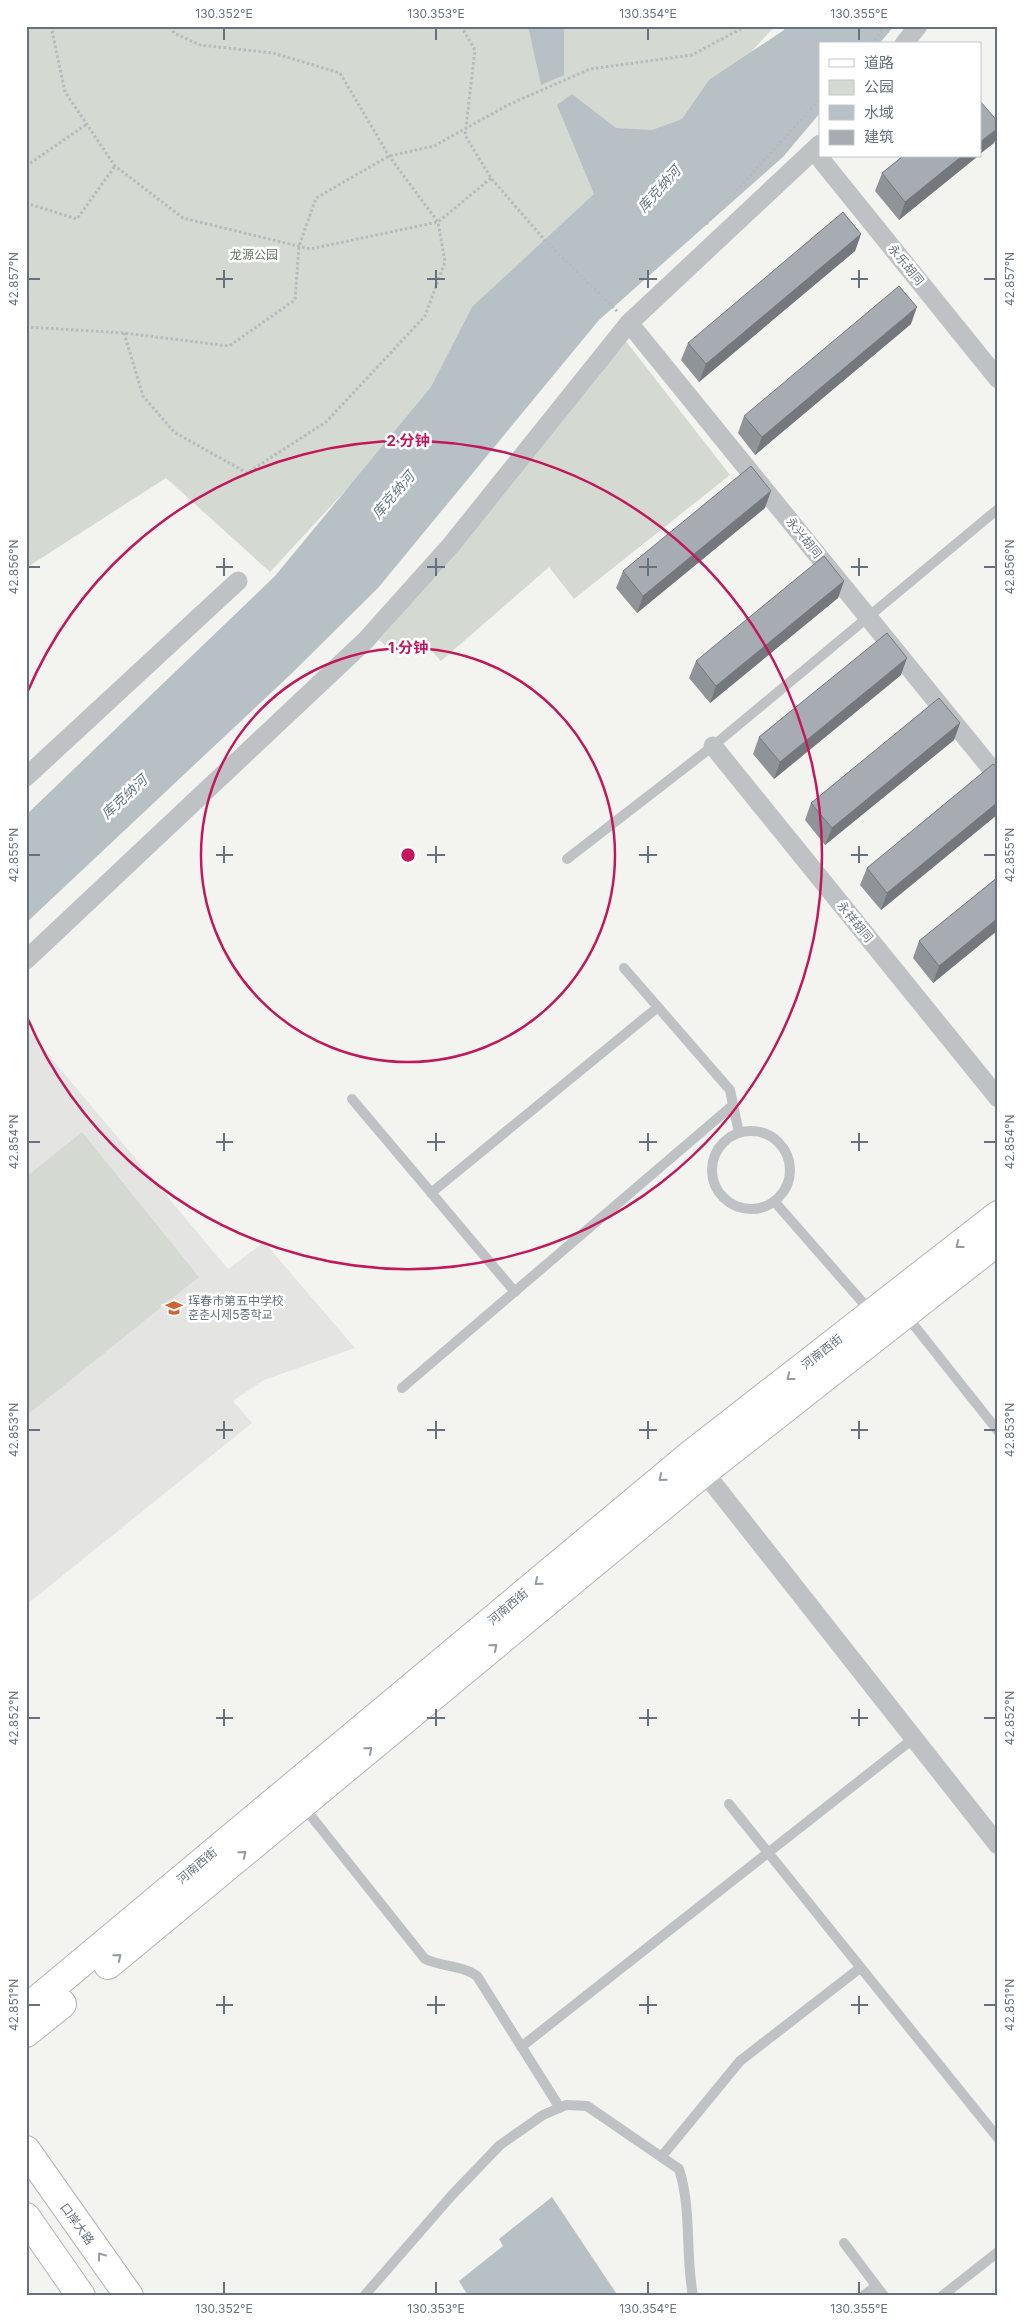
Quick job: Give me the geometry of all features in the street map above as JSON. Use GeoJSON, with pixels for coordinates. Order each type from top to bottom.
{"type":"FeatureCollection","features":[{"type":"Feature","properties":{"kind":"main road","name":"河南西街"},"geometry":{"type":"LineString","coordinates":[[26,2033],[302,1806],[872,1313],[998,1215]]}},
{"type":"Feature","properties":{"kind":"main road","name":"河南西街"},"geometry":{"type":"LineString","coordinates":[[26,2009],[697,1463],[905,1314],[998,1241]]}},
{"type":"Feature","properties":{"kind":"main road","name":"口岸大路"},"geometry":{"type":"LineString","coordinates":[[26,2150],[129,2296]]}},
{"type":"Feature","properties":{"kind":"main road"},"geometry":{"type":"LineString","coordinates":[[26,2217],[81,2296]]}},
{"type":"Feature","properties":{"kind":"street"},"geometry":{"type":"LineString","coordinates":[[906,42],[918,26]]}},
{"type":"Feature","properties":{"kind":"street"},"geometry":{"type":"LineString","coordinates":[[26,960],[365,641],[451,545],[624,317],[817,148]]}},
{"type":"Feature","properties":{"kind":"street","name":"永乐胡同"},"geometry":{"type":"LineString","coordinates":[[825,158],[998,379]]}},
{"type":"Feature","properties":{"kind":"street","name":"永兴胡同"},"geometry":{"type":"LineString","coordinates":[[624,317],[998,777]]}},
{"type":"Feature","properties":{"kind":"street"},"geometry":{"type":"LineString","coordinates":[[26,777],[238,581]]}},
{"type":"Feature","properties":{"kind":"street","name":"永祥胡同"},"geometry":{"type":"LineString","coordinates":[[713,746],[998,1098]]}},
{"type":"Feature","properties":{"kind":"street"},"geometry":{"type":"LineString","coordinates":[[697,1463],[998,1845]]}},
{"type":"Feature","properties":{"kind":"lane"},"geometry":{"type":"LineString","coordinates":[[567,859],[713,746],[998,509]]}},
{"type":"Feature","properties":{"kind":"lane"},"geometry":{"type":"LineString","coordinates":[[624,968],[730,1090],[739,1133]]}},
{"type":"Feature","properties":{"kind":"lane"},"geometry":{"type":"LineString","coordinates":[[432,1193],[658,1007]]}},
{"type":"Feature","properties":{"kind":"lane"},"geometry":{"type":"LineString","coordinates":[[352,1099],[515,1292]]}},
{"type":"Feature","properties":{"kind":"lane"},"geometry":{"type":"LineString","coordinates":[[402,1388],[733,1105]]}},
{"type":"Feature","properties":{"kind":"lane"},"geometry":{"type":"LineString","coordinates":[[752,1131],[765,1134],[776,1140],[784,1150],[789,1161],[790,1174],[787,1186],[774,1202],[759,1209],[746,1210],[734,1206],[723,1198],[715,1187],[711,1174],[712,1161],[718,1149],[727,1139],[739,1133],[752,1131]]}},
{"type":"Feature","properties":{"kind":"lane"},"geometry":{"type":"LineString","coordinates":[[774,1202],[872,1313]]}},
{"type":"Feature","properties":{"kind":"lane"},"geometry":{"type":"LineString","coordinates":[[905,1314],[998,1431]]}},
{"type":"Feature","properties":{"kind":"lane"},"geometry":{"type":"LineString","coordinates":[[521,2048],[914,1738]]}},
{"type":"Feature","properties":{"kind":"lane"},"geometry":{"type":"LineString","coordinates":[[729,1804],[998,2138]]}},
{"type":"Feature","properties":{"kind":"lane"},"geometry":{"type":"LineString","coordinates":[[302,1806],[425,1959],[436,1964],[468,1969],[477,1976],[560,2108]]}},
{"type":"Feature","properties":{"kind":"lane"},"geometry":{"type":"LineString","coordinates":[[662,2156],[740,2061],[860,1968]]}},
{"type":"Feature","properties":{"kind":"lane"},"geometry":{"type":"LineString","coordinates":[[364,2296],[452,2195],[500,2145],[544,2115],[566,2105],[587,2106],[679,2169],[684,2186],[689,2274],[693,2296]]}},
{"type":"Feature","properties":{"kind":"lane"},"geometry":{"type":"LineString","coordinates":[[844,2243],[884,2296]]}},
{"type":"Feature","properties":{"kind":"lane"},"geometry":{"type":"LineString","coordinates":[[942,2296],[998,2252]]}},
{"type":"Feature","properties":{"kind":"lane"},"geometry":{"type":"LineString","coordinates":[[864,2296],[876,2286]]}},
{"type":"Feature","properties":{"kind":"path"},"geometry":{"type":"LineString","coordinates":[[51,26],[65,92],[115,166],[183,218],[310,249],[438,222],[491,178]]}},
{"type":"Feature","properties":{"kind":"path"},"geometry":{"type":"LineString","coordinates":[[124,333],[143,396],[174,432],[247,473],[326,422],[425,316],[445,262],[438,222],[389,156],[340,74],[273,53],[200,45],[174,34],[171,26]]}},
{"type":"Feature","properties":{"kind":"path"},"geometry":{"type":"LineString","coordinates":[[461,26],[475,50],[465,135],[491,178],[548,244],[624,317]]}},
{"type":"Feature","properties":{"kind":"path"},"geometry":{"type":"LineString","coordinates":[[26,327],[124,333],[228,346],[294,300],[299,246],[316,198],[389,156],[434,146],[508,105],[590,69],[692,55],[746,26]]}},
{"type":"Feature","properties":{"kind":"path"},"geometry":{"type":"LineString","coordinates":[[872,42],[886,26]]}},
{"type":"Feature","properties":{"kind":"path"},"geometry":{"type":"LineString","coordinates":[[702,229],[819,100]]}},
{"type":"Feature","properties":{"kind":"path"},"geometry":{"type":"LineString","coordinates":[[26,166],[87,124]]}},
{"type":"Feature","properties":{"kind":"path"},"geometry":{"type":"LineString","coordinates":[[26,202],[77,219],[115,166]]}},
{"type":"Feature","properties":{"kind":"shaded area","name":"珲春市第五中学校 훈춘시제5중학교"},"geometry":{"type":"Polygon","coordinates":[[[26,1028],[228,1269],[264,1242],[355,1348],[264,1380],[233,1401],[252,1423],[26,1605],[26,1028]]]}},
{"type":"Feature","properties":{"kind":"green space","name":"龙源公园"},"geometry":{"type":"Polygon","coordinates":[[[26,26],[775,26],[270,572],[166,478],[26,568],[26,26]]]}},
{"type":"Feature","properties":{"kind":"green space"},"geometry":{"type":"Polygon","coordinates":[[[625,340],[730,475],[574,599],[549,567],[441,661],[419,637],[396,655],[379,640],[493,507],[625,340]]]}},
{"type":"Feature","properties":{"kind":"green space"},"geometry":{"type":"Polygon","coordinates":[[[82,1132],[199,1277],[26,1416],[26,1177],[82,1132]]]}},
{"type":"Feature","properties":{"kind":"water"},"geometry":{"type":"Polygon","coordinates":[[[528,26],[564,26],[564,75],[541,85],[528,26]]]}},
{"type":"Feature","properties":{"kind":"water","name":"库克纳河"},"geometry":{"type":"Polygon","coordinates":[[[785,26],[894,26],[881,42],[819,42],[819,114],[783,157],[599,320],[378,588],[291,674],[26,923],[26,815],[275,576],[431,387],[472,307],[594,194],[557,105],[572,94],[616,128],[652,130],[682,119],[709,80],[784,30],[785,26]]]}},
{"type":"Feature","properties":{"kind":"water"},"geometry":{"type":"Polygon","coordinates":[[[552,2197],[618,2296],[468,2296],[459,2281],[503,2246],[499,2239],[552,2197]]]}},
{"type":"Feature","properties":{"kind":"building"},"geometry":{"type":"Polygon","coordinates":[[[982,103],[998,122],[998,128],[982,140],[982,103]]]}},
{"type":"Feature","properties":{"kind":"building"},"geometry":{"type":"Polygon","coordinates":[[[901,158],[960,158],[905,202],[882,173],[901,158]]]}},
{"type":"Feature","properties":{"kind":"building"},"geometry":{"type":"Polygon","coordinates":[[[843,212],[861,234],[706,364],[688,343],[843,212]]]}},
{"type":"Feature","properties":{"kind":"building"},"geometry":{"type":"Polygon","coordinates":[[[899,286],[917,307],[762,437],[744,416],[899,286]]]}},
{"type":"Feature","properties":{"kind":"building"},"geometry":{"type":"Polygon","coordinates":[[[751,466],[771,491],[643,596],[623,571],[751,466]]]}},
{"type":"Feature","properties":{"kind":"building"},"geometry":{"type":"Polygon","coordinates":[[[824,556],[844,581],[716,686],[696,661],[824,556]]]}},
{"type":"Feature","properties":{"kind":"building"},"geometry":{"type":"Polygon","coordinates":[[[887,633],[907,658],[780,762],[759,737],[887,633]]]}},
{"type":"Feature","properties":{"kind":"building"},"geometry":{"type":"Polygon","coordinates":[[[939,698],[960,723],[832,828],[811,803],[939,698]]]}},
{"type":"Feature","properties":{"kind":"building"},"geometry":{"type":"Polygon","coordinates":[[[993,764],[998,767],[998,802],[887,893],[867,868],[993,764]]]}},
{"type":"Feature","properties":{"kind":"building"},"geometry":{"type":"Polygon","coordinates":[[[998,877],[998,918],[939,966],[919,941],[998,877]]]}},
{"type":"Feature","properties":{"kind":"place","name":"珲春市第五中学校 훈춘시제5중학교"},"geometry":{"type":"Point","coordinates":[174,1308]}}]}
